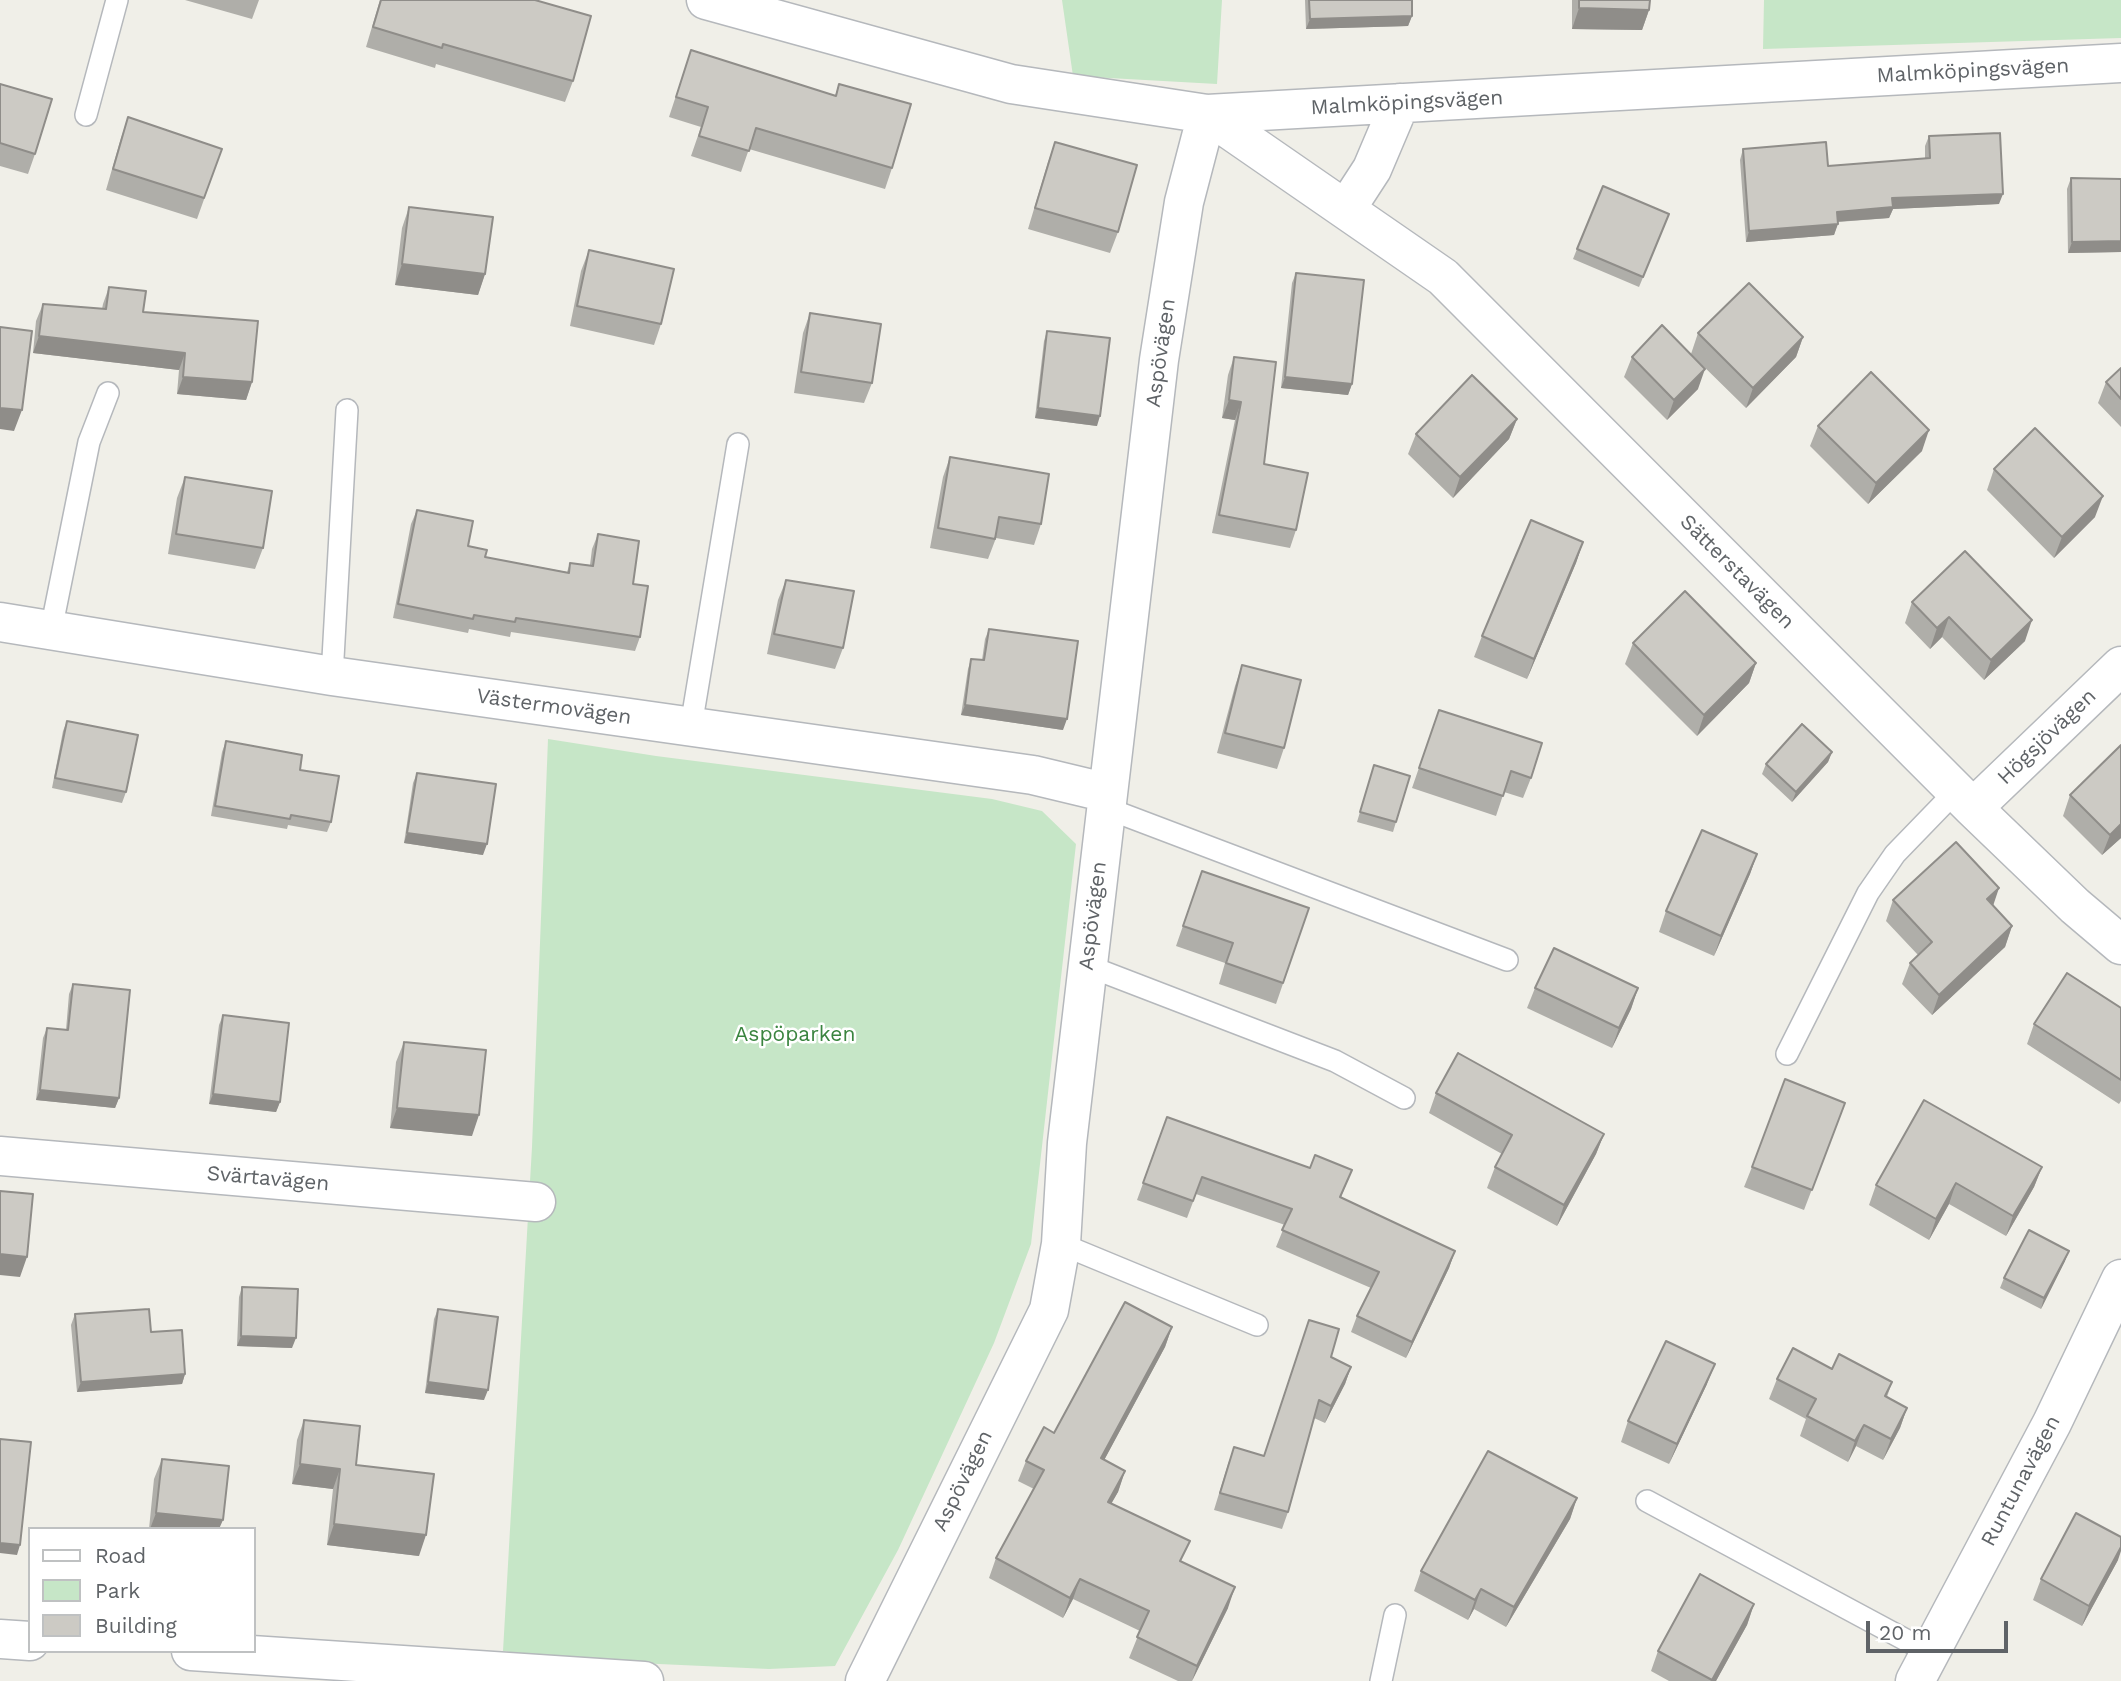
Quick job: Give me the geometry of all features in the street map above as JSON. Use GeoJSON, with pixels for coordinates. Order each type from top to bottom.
{"type":"FeatureCollection","features":[{"type":"Feature","properties":{"kind":"street","name":"Malmköpingsvägen"},"geometry":{"type":"LineString","coordinates":[[706,0],[1011,84],[1207,114],[2121,63]]}},
{"type":"Feature","properties":{"kind":"street"},"geometry":{"type":"LineString","coordinates":[[1346,209],[1372,169],[1400,103]]}},
{"type":"Feature","properties":{"kind":"street","name":"Sätterstavägen"},"geometry":{"type":"LineString","coordinates":[[1207,114],[1443,277],[1964,800],[2075,906],[2121,944]]}},
{"type":"Feature","properties":{"kind":"street","name":"Aspövägen"},"geometry":{"type":"LineString","coordinates":[[865,1681],[1049,1310],[1061,1244],[1067,1143],[1158,359],[1184,202],[1207,114]]}},
{"type":"Feature","properties":{"kind":"street","name":"Västermovägen"},"geometry":{"type":"LineString","coordinates":[[0,622],[332,676],[1033,775],[1107,800]]}},
{"type":"Feature","properties":{"kind":"street","name":"Högsjövägen"},"geometry":{"type":"LineString","coordinates":[[1964,800],[2121,666]]}},
{"type":"Feature","properties":{"kind":"street","name":"Svärtavägen"},"geometry":{"type":"LineString","coordinates":[[0,1156],[536,1202]]}},
{"type":"Feature","properties":{"kind":"street","name":"Runtunavägen"},"geometry":{"type":"LineString","coordinates":[[1922,1667],[2052,1423],[2121,1279]]}},
{"type":"Feature","properties":{"kind":"street"},"geometry":{"type":"LineString","coordinates":[[0,1639],[28,1641]]}},
{"type":"Feature","properties":{"kind":"street"},"geometry":{"type":"LineString","coordinates":[[205,1653],[322,1670],[644,1681]]}},
{"type":"Feature","properties":{"kind":"lane"},"geometry":{"type":"LineString","coordinates":[[86,115],[117,0]]}},
{"type":"Feature","properties":{"kind":"lane"},"geometry":{"type":"LineString","coordinates":[[51,630],[89,442],[108,393]]}},
{"type":"Feature","properties":{"kind":"lane"},"geometry":{"type":"LineString","coordinates":[[332,676],[347,410]]}},
{"type":"Feature","properties":{"kind":"lane"},"geometry":{"type":"LineString","coordinates":[[691,726],[738,444]]}},
{"type":"Feature","properties":{"kind":"lane"},"geometry":{"type":"LineString","coordinates":[[1107,800],[1507,960]]}},
{"type":"Feature","properties":{"kind":"lane"},"geometry":{"type":"LineString","coordinates":[[1787,1054],[1868,893],[1895,854],[1964,800]]}},
{"type":"Feature","properties":{"kind":"lane"},"geometry":{"type":"LineString","coordinates":[[1087,966],[1335,1061],[1404,1098]]}},
{"type":"Feature","properties":{"kind":"lane"},"geometry":{"type":"LineString","coordinates":[[1061,1244],[1257,1325]]}},
{"type":"Feature","properties":{"kind":"lane"},"geometry":{"type":"LineString","coordinates":[[1647,1501],[1922,1667]]}},
{"type":"Feature","properties":{"kind":"lane"},"geometry":{"type":"LineString","coordinates":[[1381,1681],[1395,1615]]}},
{"type":"Feature","properties":{"kind":"green space"},"geometry":{"type":"Polygon","coordinates":[[[1062,0],[1222,0],[1217,84],[1073,76],[1062,0]]]}},
{"type":"Feature","properties":{"kind":"green space"},"geometry":{"type":"Polygon","coordinates":[[[1764,0],[2121,0],[2121,38],[1763,49],[1764,0]]]}},
{"type":"Feature","properties":{"kind":"green space","name":"Aspöparken"},"geometry":{"type":"Polygon","coordinates":[[[548,739],[656,756],[992,799],[1042,811],[1076,844],[1031,1244],[994,1343],[898,1550],[835,1666],[769,1669],[571,1660],[503,1651],[532,1147],[548,739]]]}},
{"type":"Feature","properties":{"kind":"building"},"geometry":{"type":"Polygon","coordinates":[[[381,0],[535,0],[591,16],[573,81],[443,44],[442,48],[373,27],[381,0]]]}},
{"type":"Feature","properties":{"kind":"building"},"geometry":{"type":"Polygon","coordinates":[[[1309,0],[1412,0],[1412,16],[1310,19],[1309,0]]]}},
{"type":"Feature","properties":{"kind":"building"},"geometry":{"type":"Polygon","coordinates":[[[1579,0],[1650,0],[1649,10],[1579,8],[1579,0]]]}},
{"type":"Feature","properties":{"kind":"building"},"geometry":{"type":"Polygon","coordinates":[[[691,50],[836,96],[839,84],[911,104],[892,168],[756,128],[749,151],[699,136],[708,107],[676,97],[691,50]]]}},
{"type":"Feature","properties":{"kind":"building"},"geometry":{"type":"Polygon","coordinates":[[[0,84],[52,99],[35,154],[0,143],[0,84]]]}},
{"type":"Feature","properties":{"kind":"building"},"geometry":{"type":"Polygon","coordinates":[[[128,117],[222,149],[204,198],[113,169],[128,117]]]}},
{"type":"Feature","properties":{"kind":"building"},"geometry":{"type":"Polygon","coordinates":[[[2000,133],[2003,194],[1892,198],[1893,207],[1837,212],[1838,224],[1749,231],[1743,149],[1826,142],[1828,166],[1930,158],[1929,136],[2000,133]]]}},
{"type":"Feature","properties":{"kind":"building"},"geometry":{"type":"Polygon","coordinates":[[[1055,142],[1137,165],[1118,232],[1035,208],[1055,142]]]}},
{"type":"Feature","properties":{"kind":"building"},"geometry":{"type":"Polygon","coordinates":[[[2071,178],[2121,179],[2121,241],[2072,242],[2071,178]]]}},
{"type":"Feature","properties":{"kind":"building"},"geometry":{"type":"Polygon","coordinates":[[[1603,186],[1669,214],[1643,277],[1577,249],[1603,186]]]}},
{"type":"Feature","properties":{"kind":"building"},"geometry":{"type":"Polygon","coordinates":[[[409,207],[493,217],[485,274],[402,264],[409,207]]]}},
{"type":"Feature","properties":{"kind":"building"},"geometry":{"type":"Polygon","coordinates":[[[589,250],[674,269],[661,324],[577,306],[589,250]]]}},
{"type":"Feature","properties":{"kind":"building"},"geometry":{"type":"Polygon","coordinates":[[[1296,273],[1364,280],[1352,384],[1285,377],[1296,273]]]}},
{"type":"Feature","properties":{"kind":"building"},"geometry":{"type":"Polygon","coordinates":[[[1749,283],[1803,337],[1753,388],[1698,333],[1749,283]]]}},
{"type":"Feature","properties":{"kind":"building"},"geometry":{"type":"Polygon","coordinates":[[[109,287],[146,291],[143,312],[258,321],[252,382],[183,377],[185,353],[39,336],[43,304],[106,309],[109,287]]]}},
{"type":"Feature","properties":{"kind":"building"},"geometry":{"type":"Polygon","coordinates":[[[810,313],[881,324],[872,383],[801,372],[810,313]]]}},
{"type":"Feature","properties":{"kind":"building"},"geometry":{"type":"Polygon","coordinates":[[[1662,325],[1705,369],[1674,400],[1632,357],[1662,325]]]}},
{"type":"Feature","properties":{"kind":"building"},"geometry":{"type":"Polygon","coordinates":[[[0,327],[32,331],[22,410],[0,408],[0,327]]]}},
{"type":"Feature","properties":{"kind":"building"},"geometry":{"type":"Polygon","coordinates":[[[1047,331],[1110,338],[1100,416],[1038,408],[1047,331]]]}},
{"type":"Feature","properties":{"kind":"building"},"geometry":{"type":"Polygon","coordinates":[[[1234,357],[1276,362],[1264,464],[1308,473],[1296,530],[1219,515],[1241,402],[1229,400],[1234,357]]]}},
{"type":"Feature","properties":{"kind":"building"},"geometry":{"type":"Polygon","coordinates":[[[2121,368],[2121,399],[2106,382],[2121,368]]]}},
{"type":"Feature","properties":{"kind":"building"},"geometry":{"type":"Polygon","coordinates":[[[1871,372],[1929,430],[1876,483],[1818,426],[1871,372]]]}},
{"type":"Feature","properties":{"kind":"building"},"geometry":{"type":"Polygon","coordinates":[[[1472,375],[1517,419],[1460,477],[1416,434],[1472,375]]]}},
{"type":"Feature","properties":{"kind":"building"},"geometry":{"type":"Polygon","coordinates":[[[2035,428],[2103,496],[2062,537],[1994,469],[2035,428]]]}},
{"type":"Feature","properties":{"kind":"building"},"geometry":{"type":"Polygon","coordinates":[[[950,457],[1049,474],[1041,524],[999,517],[995,539],[938,528],[950,457]]]}},
{"type":"Feature","properties":{"kind":"building"},"geometry":{"type":"Polygon","coordinates":[[[185,477],[272,491],[263,548],[176,534],[185,477]]]}},
{"type":"Feature","properties":{"kind":"building"},"geometry":{"type":"Polygon","coordinates":[[[417,510],[473,521],[468,546],[487,550],[485,557],[569,573],[570,563],[593,566],[598,534],[639,541],[633,584],[648,586],[640,637],[516,618],[515,622],[474,615],[473,619],[398,604],[417,510]]]}},
{"type":"Feature","properties":{"kind":"building"},"geometry":{"type":"Polygon","coordinates":[[[1531,520],[1583,542],[1534,659],[1482,636],[1531,520]]]}},
{"type":"Feature","properties":{"kind":"building"},"geometry":{"type":"Polygon","coordinates":[[[1965,551],[2032,620],[1991,660],[1949,617],[1937,628],[1912,602],[1965,551]]]}},
{"type":"Feature","properties":{"kind":"building"},"geometry":{"type":"Polygon","coordinates":[[[786,580],[854,591],[843,648],[774,634],[786,580]]]}},
{"type":"Feature","properties":{"kind":"building"},"geometry":{"type":"Polygon","coordinates":[[[1685,591],[1756,663],[1704,715],[1633,643],[1685,591]]]}},
{"type":"Feature","properties":{"kind":"building"},"geometry":{"type":"Polygon","coordinates":[[[989,629],[1078,641],[1067,719],[965,705],[971,659],[984,660],[989,629]]]}},
{"type":"Feature","properties":{"kind":"building"},"geometry":{"type":"Polygon","coordinates":[[[1242,665],[1301,680],[1284,748],[1225,733],[1242,665]]]}},
{"type":"Feature","properties":{"kind":"building"},"geometry":{"type":"Polygon","coordinates":[[[1439,710],[1542,743],[1531,778],[1511,771],[1503,796],[1419,768],[1439,710]]]}},
{"type":"Feature","properties":{"kind":"building"},"geometry":{"type":"Polygon","coordinates":[[[67,721],[138,735],[126,792],[55,778],[67,721]]]}},
{"type":"Feature","properties":{"kind":"building"},"geometry":{"type":"Polygon","coordinates":[[[1802,724],[1832,752],[1796,792],[1766,764],[1802,724]]]}},
{"type":"Feature","properties":{"kind":"building"},"geometry":{"type":"Polygon","coordinates":[[[226,741],[302,755],[300,770],[339,776],[331,822],[291,815],[290,819],[215,806],[226,741]]]}},
{"type":"Feature","properties":{"kind":"building"},"geometry":{"type":"Polygon","coordinates":[[[2121,745],[2121,824],[2110,835],[2070,795],[2121,745]]]}},
{"type":"Feature","properties":{"kind":"building"},"geometry":{"type":"Polygon","coordinates":[[[1374,765],[1410,776],[1396,822],[1360,812],[1374,765]]]}},
{"type":"Feature","properties":{"kind":"building"},"geometry":{"type":"Polygon","coordinates":[[[417,773],[496,784],[487,844],[407,833],[417,773]]]}},
{"type":"Feature","properties":{"kind":"building"},"geometry":{"type":"Polygon","coordinates":[[[1702,830],[1757,854],[1721,936],[1666,911],[1702,830]]]}},
{"type":"Feature","properties":{"kind":"building"},"geometry":{"type":"Polygon","coordinates":[[[1956,842],[1999,888],[1987,899],[2012,926],[1939,995],[1910,963],[1932,942],[1893,900],[1956,842]]]}},
{"type":"Feature","properties":{"kind":"building"},"geometry":{"type":"Polygon","coordinates":[[[1202,871],[1309,908],[1283,983],[1226,963],[1233,943],[1183,926],[1202,871]]]}},
{"type":"Feature","properties":{"kind":"building"},"geometry":{"type":"Polygon","coordinates":[[[1554,948],[1638,988],[1619,1028],[1535,988],[1554,948]]]}},
{"type":"Feature","properties":{"kind":"building"},"geometry":{"type":"Polygon","coordinates":[[[2067,973],[2121,1008],[2121,1080],[2034,1024],[2067,973]]]}},
{"type":"Feature","properties":{"kind":"building"},"geometry":{"type":"Polygon","coordinates":[[[73,984],[130,990],[119,1098],[40,1090],[47,1028],[68,1030],[73,984]]]}},
{"type":"Feature","properties":{"kind":"building"},"geometry":{"type":"Polygon","coordinates":[[[223,1015],[289,1023],[280,1102],[213,1094],[223,1015]]]}},
{"type":"Feature","properties":{"kind":"building"},"geometry":{"type":"Polygon","coordinates":[[[404,1042],[486,1050],[479,1115],[397,1108],[404,1042]]]}},
{"type":"Feature","properties":{"kind":"building"},"geometry":{"type":"Polygon","coordinates":[[[1458,1053],[1604,1134],[1564,1205],[1495,1167],[1512,1135],[1436,1093],[1458,1053]]]}},
{"type":"Feature","properties":{"kind":"building"},"geometry":{"type":"Polygon","coordinates":[[[1785,1079],[1845,1103],[1812,1190],[1752,1167],[1785,1079]]]}},
{"type":"Feature","properties":{"kind":"building"},"geometry":{"type":"Polygon","coordinates":[[[1924,1100],[2042,1167],[2013,1216],[1956,1183],[1936,1219],[1876,1185],[1924,1100]]]}},
{"type":"Feature","properties":{"kind":"building"},"geometry":{"type":"Polygon","coordinates":[[[1167,1117],[1310,1168],[1315,1155],[1352,1170],[1340,1197],[1455,1251],[1412,1342],[1357,1316],[1379,1272],[1282,1230],[1292,1209],[1202,1177],[1193,1201],[1143,1183],[1167,1117]]]}},
{"type":"Feature","properties":{"kind":"building"},"geometry":{"type":"Polygon","coordinates":[[[0,1191],[33,1194],[27,1257],[0,1254],[0,1191]]]}},
{"type":"Feature","properties":{"kind":"building"},"geometry":{"type":"Polygon","coordinates":[[[2029,1230],[2069,1251],[2044,1298],[2004,1278],[2029,1230]]]}},
{"type":"Feature","properties":{"kind":"building"},"geometry":{"type":"Polygon","coordinates":[[[242,1287],[298,1289],[296,1338],[241,1336],[242,1287]]]}},
{"type":"Feature","properties":{"kind":"building"},"geometry":{"type":"Polygon","coordinates":[[[1125,1302],[1172,1327],[1101,1458],[1125,1471],[1108,1502],[1190,1541],[1180,1561],[1235,1587],[1197,1666],[1137,1637],[1149,1611],[1080,1579],[1070,1598],[996,1558],[1044,1470],[1026,1461],[1044,1427],[1054,1433],[1125,1302]]]}},
{"type":"Feature","properties":{"kind":"building"},"geometry":{"type":"Polygon","coordinates":[[[149,1309],[151,1332],[182,1330],[185,1374],[81,1382],[75,1314],[149,1309]]]}},
{"type":"Feature","properties":{"kind":"building"},"geometry":{"type":"Polygon","coordinates":[[[438,1309],[498,1317],[488,1390],[428,1382],[438,1309]]]}},
{"type":"Feature","properties":{"kind":"building"},"geometry":{"type":"Polygon","coordinates":[[[1309,1320],[1339,1329],[1331,1357],[1351,1367],[1331,1406],[1319,1400],[1288,1512],[1220,1493],[1234,1447],[1264,1456],[1309,1320]]]}},
{"type":"Feature","properties":{"kind":"building"},"geometry":{"type":"Polygon","coordinates":[[[1666,1341],[1715,1364],[1677,1444],[1628,1421],[1666,1341]]]}},
{"type":"Feature","properties":{"kind":"building"},"geometry":{"type":"Polygon","coordinates":[[[1793,1348],[1832,1369],[1839,1354],[1892,1382],[1885,1396],[1907,1408],[1891,1439],[1864,1425],[1855,1441],[1807,1416],[1816,1399],[1777,1379],[1793,1348]]]}},
{"type":"Feature","properties":{"kind":"building"},"geometry":{"type":"Polygon","coordinates":[[[304,1420],[360,1426],[356,1465],[434,1474],[426,1535],[334,1524],[340,1469],[300,1464],[304,1420]]]}},
{"type":"Feature","properties":{"kind":"building"},"geometry":{"type":"Polygon","coordinates":[[[0,1439],[31,1442],[20,1545],[0,1543],[0,1439]]]}},
{"type":"Feature","properties":{"kind":"building"},"geometry":{"type":"Polygon","coordinates":[[[1488,1451],[1577,1498],[1514,1607],[1481,1589],[1475,1600],[1421,1571],[1488,1451]]]}},
{"type":"Feature","properties":{"kind":"building"},"geometry":{"type":"Polygon","coordinates":[[[162,1459],[229,1466],[223,1520],[156,1513],[162,1459]]]}},
{"type":"Feature","properties":{"kind":"building"},"geometry":{"type":"Polygon","coordinates":[[[2076,1513],[2121,1537],[2121,1547],[2089,1606],[2041,1579],[2076,1513]]]}},
{"type":"Feature","properties":{"kind":"building"},"geometry":{"type":"Polygon","coordinates":[[[1700,1574],[1754,1604],[1712,1680],[1658,1651],[1700,1574]]]}}]}
